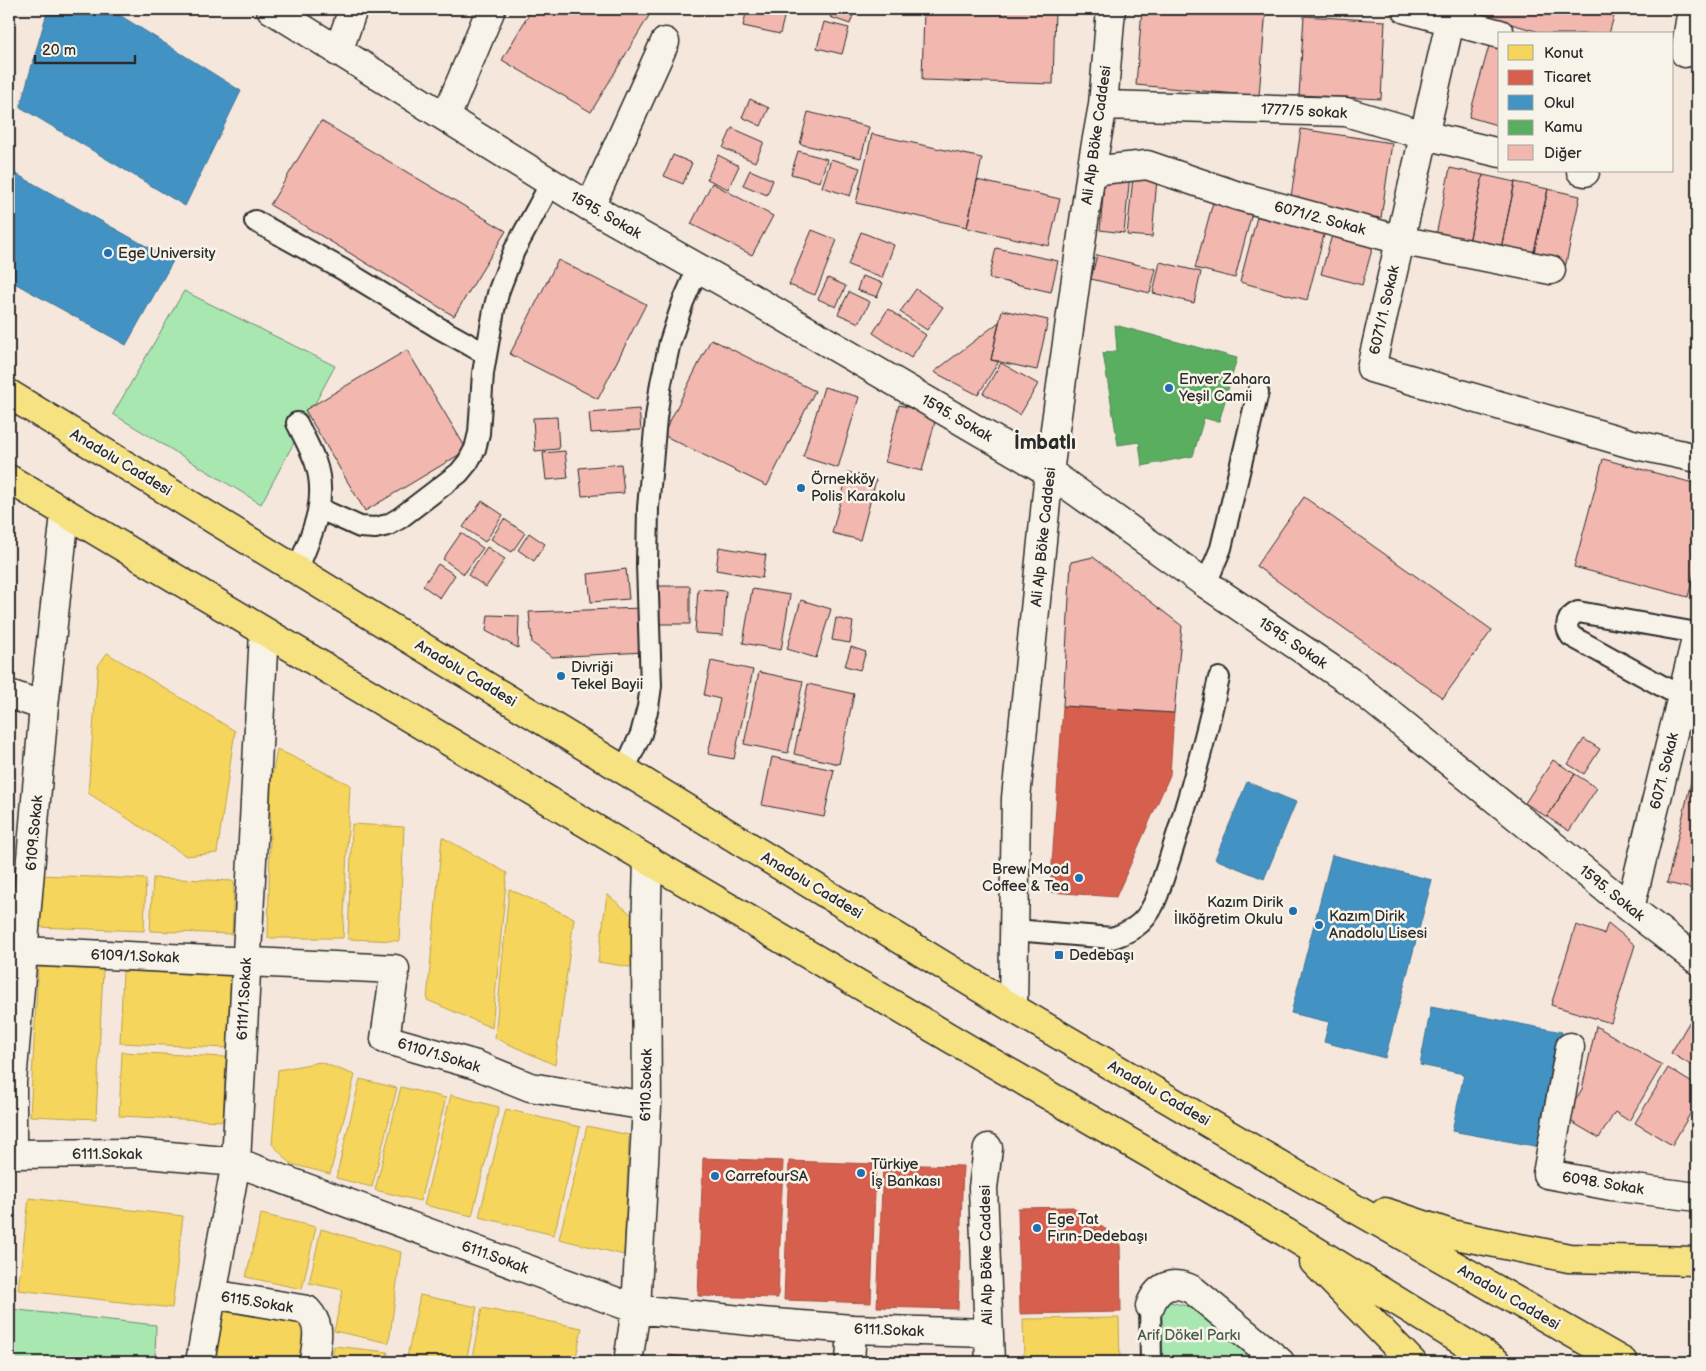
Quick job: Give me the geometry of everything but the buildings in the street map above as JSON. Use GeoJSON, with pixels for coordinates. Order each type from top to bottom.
{"type":"FeatureCollection","features":[{"type":"Feature","properties":{"kind":"highway","name":"Anadolu Caddesi"},"geometry":{"type":"LineString","coordinates":[[9,394],[1013,1008],[1326,1192],[1622,1362]]}},
{"type":"Feature","properties":{"kind":"highway"},"geometry":{"type":"LineString","coordinates":[[9,480],[972,1051],[1285,1232],[1496,1362]]}},
{"type":"Feature","properties":{"kind":"highway"},"geometry":{"type":"LineString","coordinates":[[1326,1192],[1451,1234],[1569,1258],[1697,1261]]}},
{"type":"Feature","properties":{"kind":"highway"},"geometry":{"type":"LineString","coordinates":[[1285,1232],[1412,1362]]}},
{"type":"Feature","properties":{"kind":"street","name":"1595. Sokak"},"geometry":{"type":"LineString","coordinates":[[271,9],[590,207],[1049,472],[1206,584],[1352,683],[1697,960]]}},
{"type":"Feature","properties":{"kind":"street"},"geometry":{"type":"LineString","coordinates":[[338,52],[353,9]]}},
{"type":"Feature","properties":{"kind":"street"},"geometry":{"type":"LineString","coordinates":[[446,117],[491,9]]}},
{"type":"Feature","properties":{"kind":"street","name":"Ali Alp Böke Caddesi"},"geometry":{"type":"LineString","coordinates":[[1013,1008],[1016,798],[1049,472],[1091,171],[1103,104],[1111,9]]}},
{"type":"Feature","properties":{"kind":"street"},"geometry":{"type":"LineString","coordinates":[[1406,9],[1452,15],[1498,33]]}},
{"type":"Feature","properties":{"kind":"street"},"geometry":{"type":"LineString","coordinates":[[1685,53],[1692,9]]}},
{"type":"Feature","properties":{"kind":"street","name":"6071/1. Sokak"},"geometry":{"type":"LineString","coordinates":[[1452,15],[1371,368],[1632,444],[1697,458]]}},
{"type":"Feature","properties":{"kind":"street"},"geometry":{"type":"LineString","coordinates":[[590,207],[665,42]]}},
{"type":"Feature","properties":{"kind":"street","name":"1777/5 sokak"},"geometry":{"type":"LineString","coordinates":[[1103,104],[1346,112],[1424,135],[1498,153]]}},
{"type":"Feature","properties":{"kind":"street","name":"6071/2. Sokak"},"geometry":{"type":"LineString","coordinates":[[1091,171],[1147,165],[1238,196],[1400,240],[1552,270]]}},
{"type":"Feature","properties":{"kind":"street","name":"6109.Sokak"},"geometry":{"type":"LineString","coordinates":[[10,1154],[12,1082],[44,706],[65,514]]}},
{"type":"Feature","properties":{"kind":"street","name":"6111/1.Sokak"},"geometry":{"type":"LineString","coordinates":[[200,1362],[236,1162],[264,632]]}},
{"type":"Feature","properties":{"kind":"street","name":"6071. Sokak"},"geometry":{"type":"LineString","coordinates":[[1630,908],[1697,634]]}},
{"type":"Feature","properties":{"kind":"street"},"geometry":{"type":"LineString","coordinates":[[9,694],[44,706]]}},
{"type":"Feature","properties":{"kind":"street","name":"6110.Sokak"},"geometry":{"type":"LineString","coordinates":[[628,1362],[636,1309],[647,1106],[646,935],[648,860]]}},
{"type":"Feature","properties":{"kind":"street","name":"6109/1.Sokak"},"geometry":{"type":"LineString","coordinates":[[24,951],[246,961]]}},
{"type":"Feature","properties":{"kind":"street","name":"6110/1.Sokak"},"geometry":{"type":"LineString","coordinates":[[246,961],[395,969],[385,1039],[476,1065],[530,1087],[647,1106]]}},
{"type":"Feature","properties":{"kind":"street","name":"6098. Sokak"},"geometry":{"type":"LineString","coordinates":[[1570,1047],[1547,1174],[1611,1186],[1697,1197]]}},
{"type":"Feature","properties":{"kind":"street","name":"Ali Alp Böke Caddesi"},"geometry":{"type":"LineString","coordinates":[[988,1148],[983,1188],[990,1362]]}},
{"type":"Feature","properties":{"kind":"street","name":"6111.Sokak"},"geometry":{"type":"LineString","coordinates":[[10,1154],[135,1153],[236,1162],[636,1309],[852,1329],[988,1333]]}},
{"type":"Feature","properties":{"kind":"street"},"geometry":{"type":"LineString","coordinates":[[1150,1306],[1154,1296],[1161,1289],[1171,1285],[1183,1285],[1193,1290],[1280,1362]]}},
{"type":"Feature","properties":{"kind":"street","name":"6115.Sokak"},"geometry":{"type":"LineString","coordinates":[[212,1294],[307,1310],[314,1317],[318,1330],[314,1362]]}},
{"type":"Feature","properties":{"kind":"street"},"geometry":{"type":"LineString","coordinates":[[850,1362],[852,1329]]}},
{"type":"Feature","properties":{"kind":"lane"},"geometry":{"type":"LineString","coordinates":[[320,509],[360,528],[375,528],[388,525],[459,473],[468,462],[475,449],[479,433],[486,354],[494,310],[514,251],[551,182]]}},
{"type":"Feature","properties":{"kind":"lane"},"geometry":{"type":"LineString","coordinates":[[255,222],[342,269],[439,328],[486,354]]}},
{"type":"Feature","properties":{"kind":"lane"},"geometry":{"type":"LineString","coordinates":[[624,770],[641,734],[651,686],[647,564],[648,508],[661,383],[670,342],[683,302],[698,268]]}},
{"type":"Feature","properties":{"kind":"lane"},"geometry":{"type":"LineString","coordinates":[[1206,584],[1221,548],[1258,392]]}},
{"type":"Feature","properties":{"kind":"lane"},"geometry":{"type":"LineString","coordinates":[[296,423],[315,461],[321,493],[320,509],[298,570]]}},
{"type":"Feature","properties":{"kind":"lane"},"geometry":{"type":"LineString","coordinates":[[1682,696],[1571,636],[1566,626],[1567,621],[1571,615],[1578,612],[1697,634]]}},
{"type":"Feature","properties":{"kind":"lane"},"geometry":{"type":"LineString","coordinates":[[1014,930],[1112,938],[1127,933],[1148,916],[1158,894],[1185,813],[1219,678]]}},
{"type":"Feature","properties":{"kind":"lane"},"geometry":{"type":"LineString","coordinates":[[1150,1306],[1151,1362]]}},
{"type":"Feature","properties":{"kind":"green space"},"geometry":{"type":"Polygon","coordinates":[[[184,291],[335,366],[261,504],[113,414],[184,291]]]}},
{"type":"Feature","properties":{"kind":"green space","name":"Arif Dökel Parkı"},"geometry":{"type":"Polygon","coordinates":[[[1161,1300],[1200,1309],[1261,1362],[1163,1362],[1161,1300]]]}},
{"type":"Feature","properties":{"kind":"green space"},"geometry":{"type":"Polygon","coordinates":[[[9,1309],[156,1325],[155,1362],[9,1362],[9,1309]]]}},
{"type":"Feature","properties":{"kind":"place","name":"Ege University"},"geometry":{"type":"Point","coordinates":[108,253]}},
{"type":"Feature","properties":{"kind":"place","name":"Enver Zahara Yeşil Camii"},"geometry":{"type":"Point","coordinates":[1169,388]}},
{"type":"Feature","properties":{"kind":"place","name":"Örnekköy Polis Karakolu"},"geometry":{"type":"Point","coordinates":[801,488]}},
{"type":"Feature","properties":{"kind":"place","name":"Divriği Tekel Bayii"},"geometry":{"type":"Point","coordinates":[561,676]}},
{"type":"Feature","properties":{"kind":"place","name":"Brew Mood Coffee & Tea"},"geometry":{"type":"Point","coordinates":[1079,878]}},
{"type":"Feature","properties":{"kind":"place","name":"Kazım Dirik İlköğretim Okulu"},"geometry":{"type":"Point","coordinates":[1293,911]}},
{"type":"Feature","properties":{"kind":"place","name":"Kazım Dirik Anadolu Lisesi"},"geometry":{"type":"Point","coordinates":[1319,925]}},
{"type":"Feature","properties":{"kind":"place","name":"Dedebaşı"},"geometry":{"type":"Point","coordinates":[1059,955]}},
{"type":"Feature","properties":{"kind":"place","name":"Türkiye İş Bankası"},"geometry":{"type":"Point","coordinates":[861,1173]}},
{"type":"Feature","properties":{"kind":"place","name":"CarrefourSA"},"geometry":{"type":"Point","coordinates":[715,1176]}},
{"type":"Feature","properties":{"kind":"place","name":"Ege Tat Fırın-Dedebaşı"},"geometry":{"type":"Point","coordinates":[1037,1228]}},
{"type":"Feature","properties":{"kind":"district","name":"İmbatlı"},"geometry":{"type":"Point","coordinates":[1045,442]}}]}
